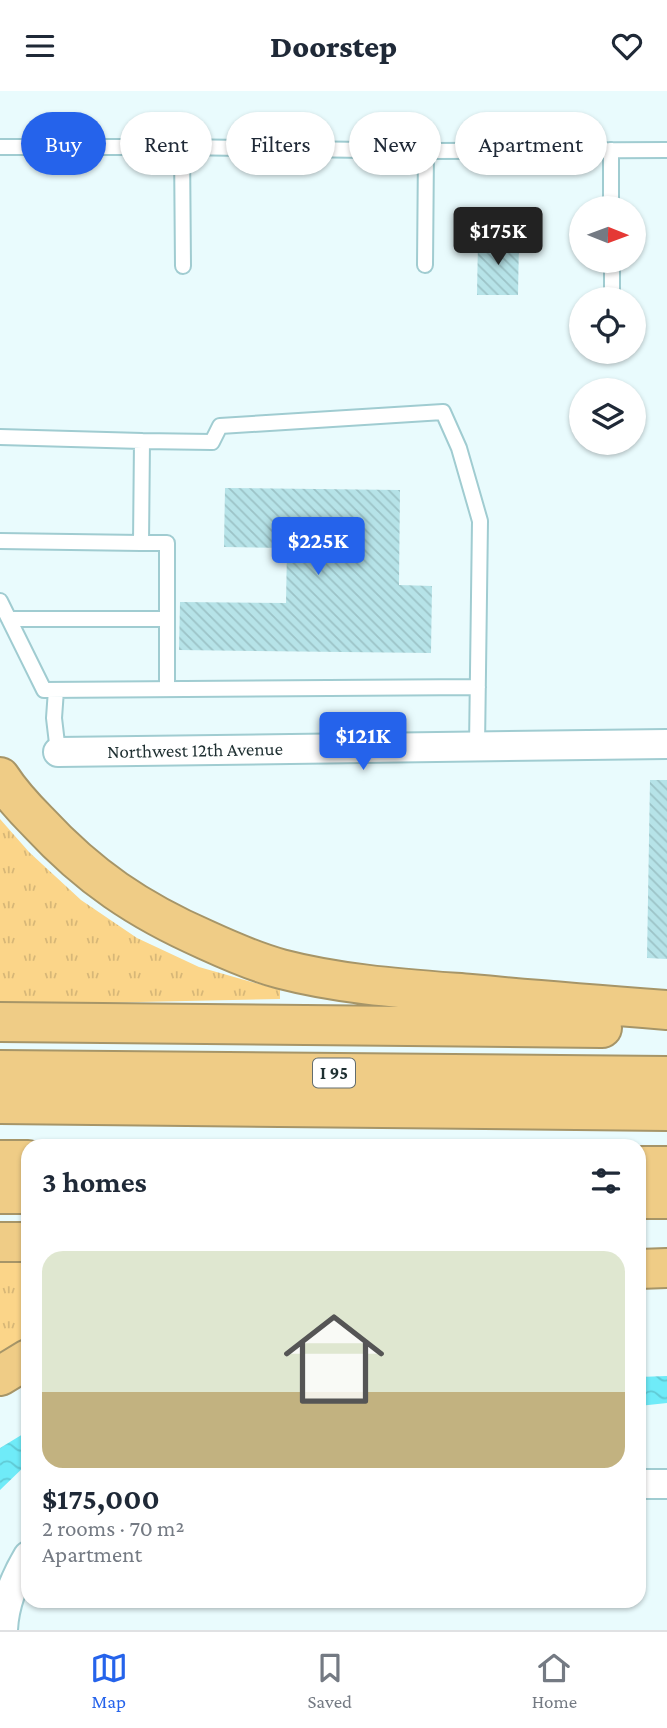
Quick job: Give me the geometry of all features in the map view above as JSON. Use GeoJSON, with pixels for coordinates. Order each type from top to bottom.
{"type":"FeatureCollection","features":[{"type":"Feature","properties":{"kind":"highway"},"geometry":{"type":"LineString","coordinates":[[0,777],[25,809],[62,848],[124,897],[175,926],[260,963],[307,974],[401,989],[667,1010]]}},
{"type":"Feature","properties":{"kind":"highway"},"geometry":{"type":"LineString","coordinates":[[0,1022],[667,1029]]}},
{"type":"Feature","properties":{"kind":"highway","name":"I 95"},"geometry":{"type":"LineString","coordinates":[[0,1070],[667,1076]]}},
{"type":"Feature","properties":{"kind":"highway"},"geometry":{"type":"LineString","coordinates":[[0,1104],[667,1111]]}},
{"type":"Feature","properties":{"kind":"highway"},"geometry":{"type":"LineString","coordinates":[[0,1160],[21,1160]]}},
{"type":"Feature","properties":{"kind":"highway"},"geometry":{"type":"LineString","coordinates":[[646,1166],[667,1166]]}},
{"type":"Feature","properties":{"kind":"highway"},"geometry":{"type":"LineString","coordinates":[[0,1194],[21,1194]]}},
{"type":"Feature","properties":{"kind":"highway"},"geometry":{"type":"LineString","coordinates":[[646,1199],[667,1199]]}},
{"type":"Feature","properties":{"kind":"highway"},"geometry":{"type":"LineString","coordinates":[[0,1242],[21,1242]]}},
{"type":"Feature","properties":{"kind":"highway"},"geometry":{"type":"LineString","coordinates":[[646,1247],[667,1247]]}},
{"type":"Feature","properties":{"kind":"highway"},"geometry":{"type":"LineString","coordinates":[[646,1269],[667,1268]]}},
{"type":"Feature","properties":{"kind":"highway"},"geometry":{"type":"LineString","coordinates":[[0,1376],[21,1363]]}},
{"type":"Feature","properties":{"kind":"street","name":"Northwest 12th Avenue"},"geometry":{"type":"LineString","coordinates":[[58,752],[667,744]]}},
{"type":"Feature","properties":{"kind":"street"},"geometry":{"type":"LineString","coordinates":[[646,1484],[667,1484]]}},
{"type":"Feature","properties":{"kind":"street"},"geometry":{"type":"LineString","coordinates":[[4,1630],[4,1618],[21,1569]]}},
{"type":"Feature","properties":{"kind":"lane"},"geometry":{"type":"LineString","coordinates":[[0,147],[120,147]]}},
{"type":"Feature","properties":{"kind":"lane"},"geometry":{"type":"LineString","coordinates":[[212,147],[349,150]]}},
{"type":"Feature","properties":{"kind":"lane"},"geometry":{"type":"LineString","coordinates":[[441,151],[667,149],[667,161]]}},
{"type":"Feature","properties":{"kind":"lane"},"geometry":{"type":"LineString","coordinates":[[611,150],[611,196]]}},
{"type":"Feature","properties":{"kind":"lane"},"geometry":{"type":"LineString","coordinates":[[182,175],[183,266]]}},
{"type":"Feature","properties":{"kind":"lane"},"geometry":{"type":"LineString","coordinates":[[425,265],[426,175]]}},
{"type":"Feature","properties":{"kind":"lane"},"geometry":{"type":"LineString","coordinates":[[0,437],[212,442],[220,426],[443,412],[459,448],[481,521],[477,746]]}},
{"type":"Feature","properties":{"kind":"lane"},"geometry":{"type":"LineString","coordinates":[[141,543],[142,441]]}},
{"type":"Feature","properties":{"kind":"lane"},"geometry":{"type":"LineString","coordinates":[[0,541],[167,543],[167,689]]}},
{"type":"Feature","properties":{"kind":"lane"},"geometry":{"type":"LineString","coordinates":[[0,601],[44,690],[478,687]]}},
{"type":"Feature","properties":{"kind":"lane"},"geometry":{"type":"LineString","coordinates":[[9,619],[167,619]]}},
{"type":"Feature","properties":{"kind":"lane"},"geometry":{"type":"LineString","coordinates":[[56,690],[54,718],[58,752]]}},
{"type":"Feature","properties":{"kind":"green space"},"geometry":{"type":"Polygon","coordinates":[[[0,819],[29,852],[81,900],[137,938],[199,967],[280,990],[280,999],[0,1005],[0,819]]]}},
{"type":"Feature","properties":{"kind":"green space"},"geometry":{"type":"Polygon","coordinates":[[[0,1259],[21,1260],[21,1351],[0,1363],[0,1259]]]}},
{"type":"Feature","properties":{"kind":"water"},"geometry":{"type":"Polygon","coordinates":[[[667,1376],[667,1403],[646,1405],[646,1377],[667,1376]]]}},
{"type":"Feature","properties":{"kind":"water"},"geometry":{"type":"Polygon","coordinates":[[[21,1435],[21,1470],[0,1490],[0,1448],[21,1435]]]}},
{"type":"Feature","properties":{"kind":"building"},"geometry":{"type":"Polygon","coordinates":[[[478,240],[519,240],[518,295],[477,295],[478,240]]]}},
{"type":"Feature","properties":{"kind":"building"},"geometry":{"type":"Polygon","coordinates":[[[225,488],[400,490],[399,585],[432,586],[431,653],[179,650],[180,602],[286,603],[287,548],[224,547],[225,488]]]}},
{"type":"Feature","properties":{"kind":"building"},"geometry":{"type":"Polygon","coordinates":[[[650,780],[667,780],[667,959],[647,958],[650,780]]]}}]}
